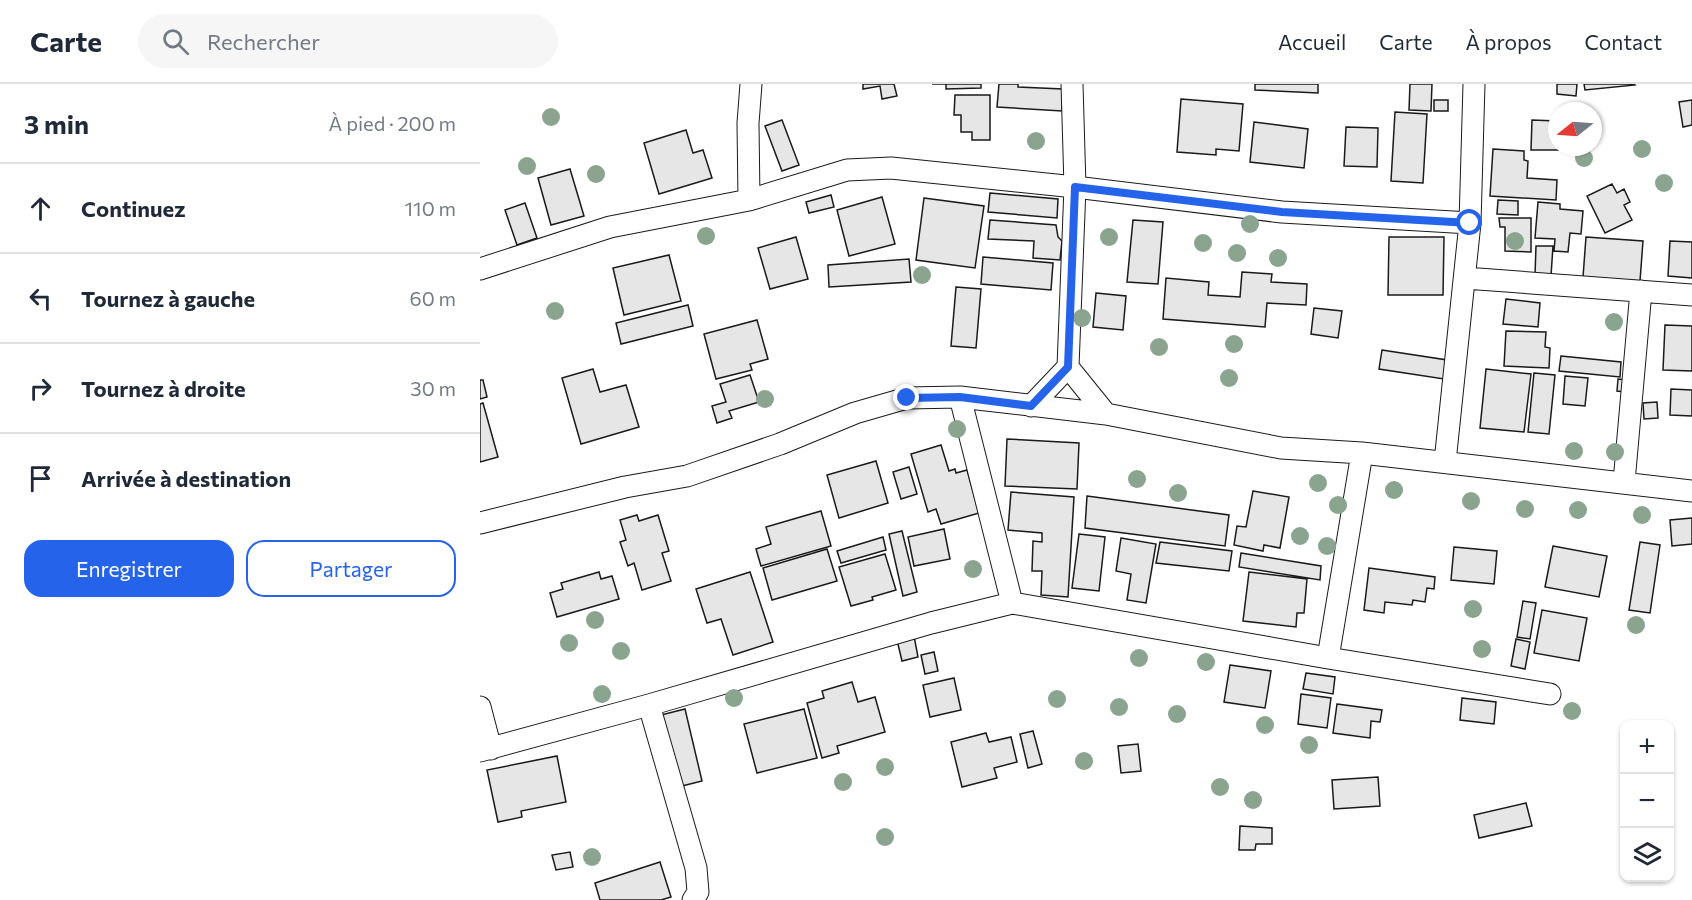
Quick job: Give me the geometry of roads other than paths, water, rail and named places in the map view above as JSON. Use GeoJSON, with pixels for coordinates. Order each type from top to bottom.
{"type":"FeatureCollection","features":[{"type":"Feature","properties":{"kind":"street"},"geometry":{"type":"LineString","coordinates":[[749,200],[748,123],[751,84]]}},
{"type":"Feature","properties":{"kind":"street"},"geometry":{"type":"LineString","coordinates":[[1072,84],[1075,187],[1068,367],[1106,414]]}},
{"type":"Feature","properties":{"kind":"street"},"geometry":{"type":"LineString","coordinates":[[1445,462],[1470,223],[1474,84]]}},
{"type":"Feature","properties":{"kind":"street"},"geometry":{"type":"LineString","coordinates":[[480,269],[610,227],[749,200],[847,170],[880,169],[1075,187],[1282,212],[1470,223]]}},
{"type":"Feature","properties":{"kind":"street"},"geometry":{"type":"LineString","coordinates":[[1465,278],[1692,295]]}},
{"type":"Feature","properties":{"kind":"street"},"geometry":{"type":"LineString","coordinates":[[1624,482],[1641,291]]}},
{"type":"Feature","properties":{"kind":"street"},"geometry":{"type":"LineString","coordinates":[[1031,406],[1068,367]]}},
{"type":"Feature","properties":{"kind":"street"},"geometry":{"type":"LineString","coordinates":[[480,523],[625,487],[687,476],[780,444],[855,413],[907,398],[960,397],[1106,414],[1281,448],[1362,453],[1692,491]]}},
{"type":"Feature","properties":{"kind":"street"},"geometry":{"type":"LineString","coordinates":[[960,397],[1012,603]]}},
{"type":"Feature","properties":{"kind":"street"},"geometry":{"type":"LineString","coordinates":[[1328,658],[1362,453]]}},
{"type":"Feature","properties":{"kind":"street"},"geometry":{"type":"LineString","coordinates":[[480,707],[485,750],[931,623],[1012,603],[1551,694]]}},
{"type":"Feature","properties":{"kind":"street"},"geometry":{"type":"LineString","coordinates":[[649,705],[696,868],[698,892],[693,900]]}}]}
